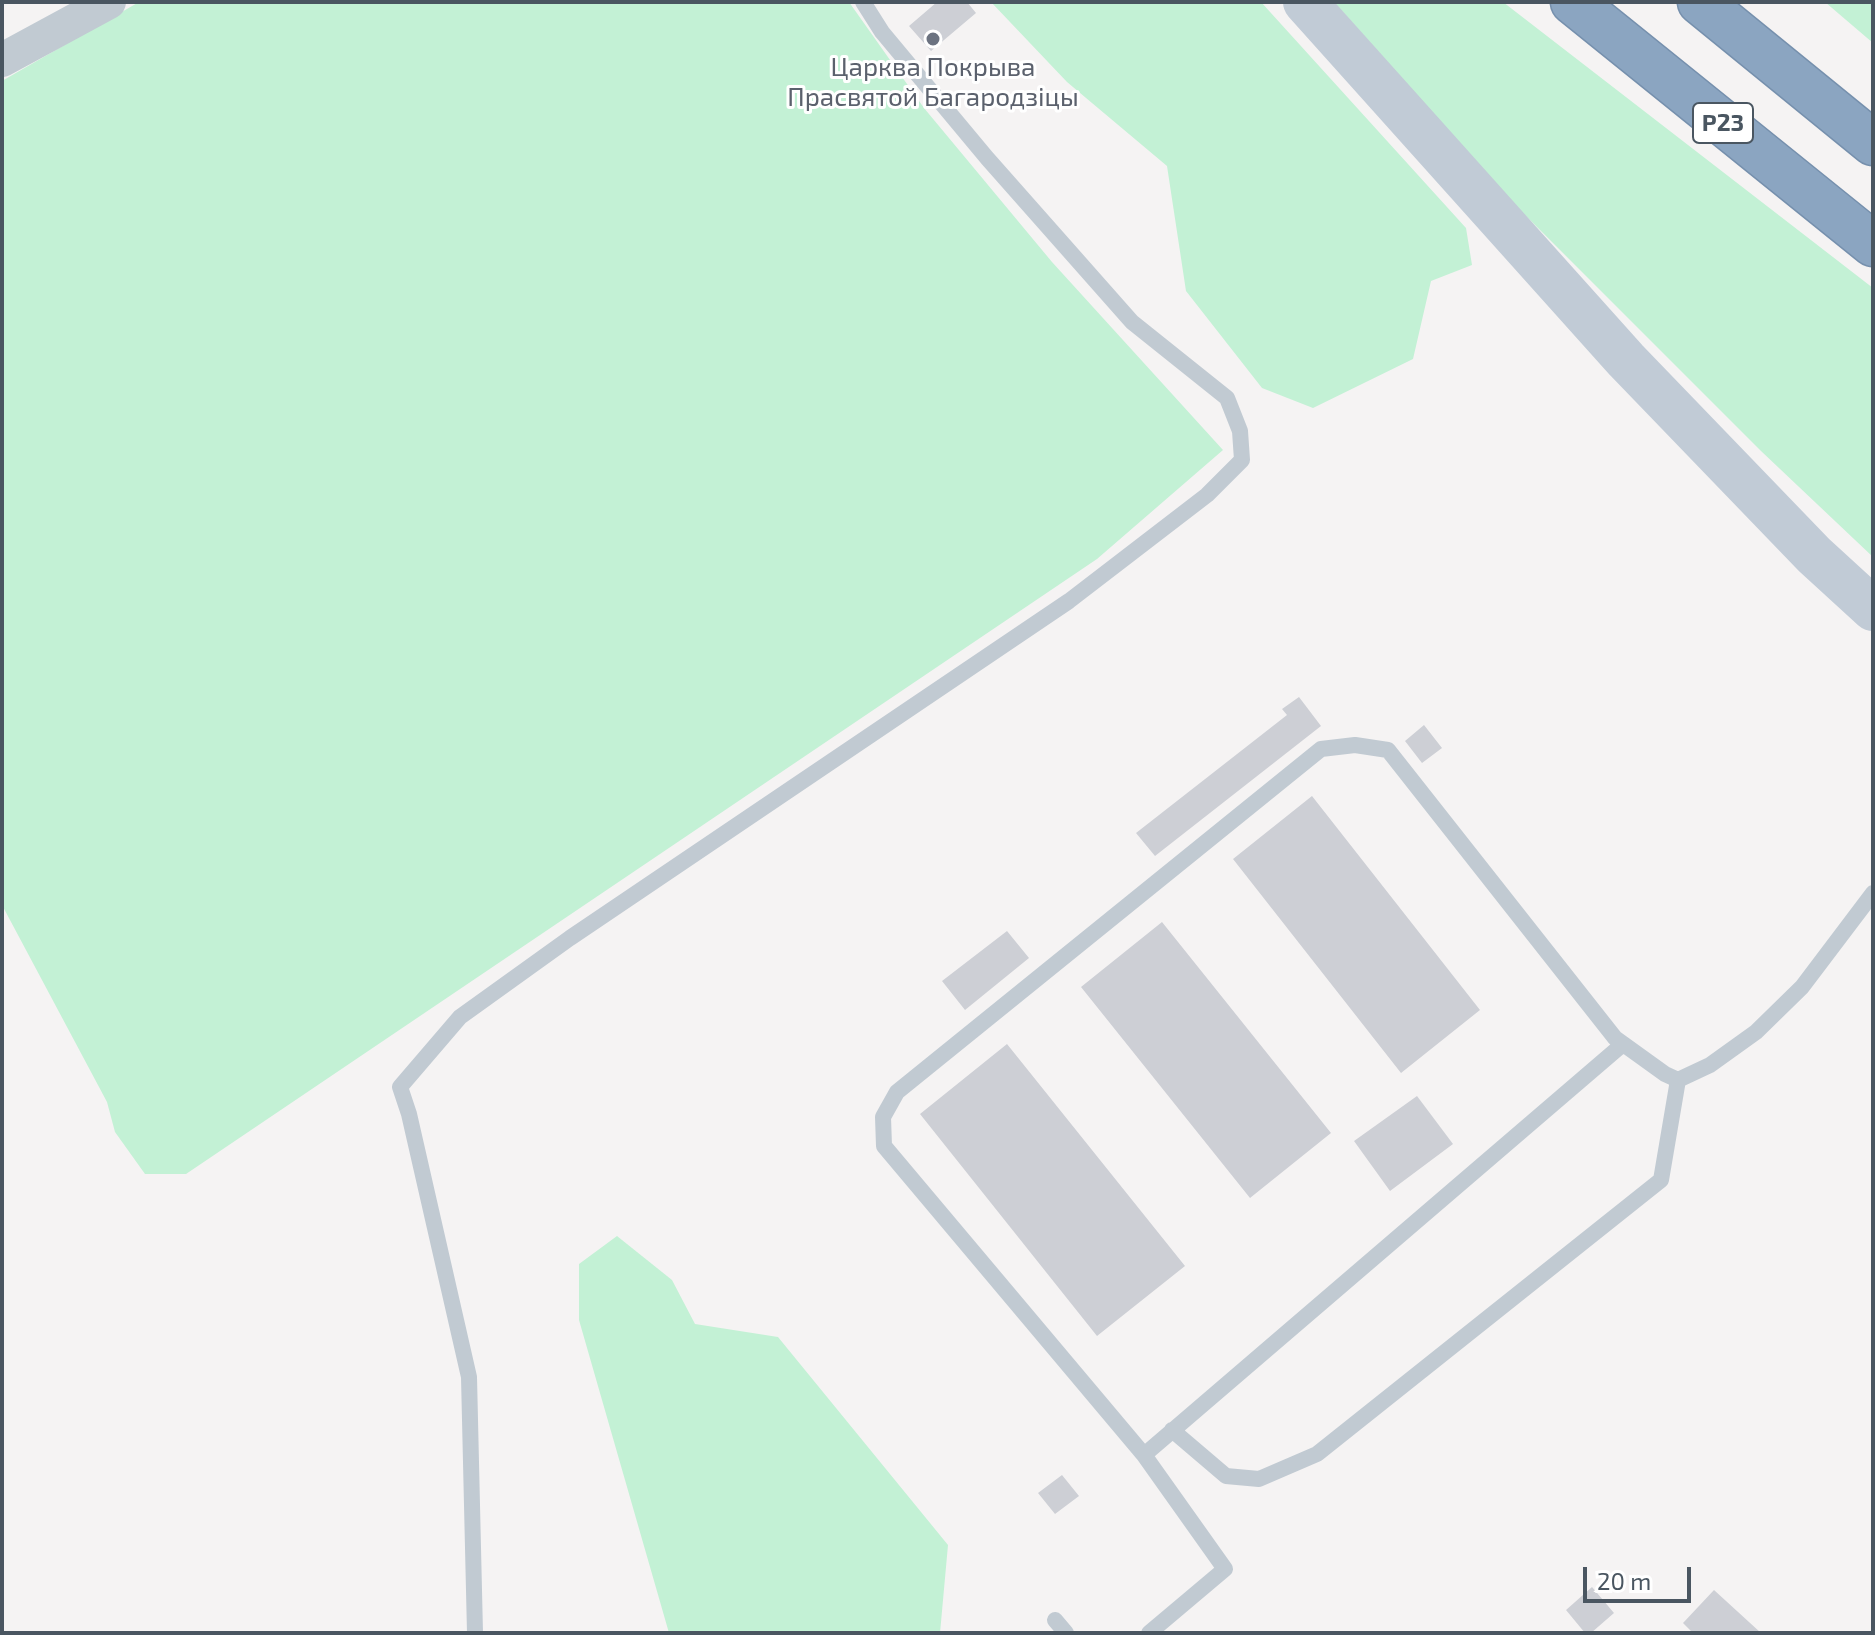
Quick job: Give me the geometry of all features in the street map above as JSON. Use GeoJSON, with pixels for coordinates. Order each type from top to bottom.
{"type":"FeatureCollection","features":[{"type":"Feature","properties":{"kind":"highway","name":"Р23"},"geometry":{"type":"LineString","coordinates":[[1573,2],[1873,244]]}},
{"type":"Feature","properties":{"kind":"highway"},"geometry":{"type":"LineString","coordinates":[[1700,2],[1873,143]]}},
{"type":"Feature","properties":{"kind":"street"},"geometry":{"type":"LineString","coordinates":[[2,60],[109,2]]}},
{"type":"Feature","properties":{"kind":"street"},"geometry":{"type":"LineString","coordinates":[[1305,2],[1626,360],[1814,555],[1873,609]]}},
{"type":"Feature","properties":{"kind":"lane"},"geometry":{"type":"LineString","coordinates":[[475,1633],[469,1377],[409,1114],[400,1087],[460,1017],[570,938],[1069,601],[1207,495],[1242,460],[1240,431],[1227,398],[1132,322],[987,158],[882,32],[863,2]]}},
{"type":"Feature","properties":{"kind":"lane"},"geometry":{"type":"LineString","coordinates":[[1149,1633],[1225,1569],[1144,1455],[884,1146],[883,1117],[897,1092],[1321,749],[1355,745],[1388,750],[1610,1033],[1665,1074],[1678,1080],[1710,1065],[1756,1032],[1802,987],[1873,893]]}},
{"type":"Feature","properties":{"kind":"lane"},"geometry":{"type":"LineString","coordinates":[[1144,1455],[1623,1044]]}},
{"type":"Feature","properties":{"kind":"lane"},"geometry":{"type":"LineString","coordinates":[[1172,1430],[1226,1476],[1259,1479],[1317,1454],[1661,1180],[1678,1080]]}},
{"type":"Feature","properties":{"kind":"green space"},"geometry":{"type":"Polygon","coordinates":[[[139,2],[849,2],[924,108],[1052,262],[1223,450],[1097,559],[186,1174],[145,1174],[115,1132],[107,1102],[2,905],[2,81],[139,2]]]}},
{"type":"Feature","properties":{"kind":"green space"},"geometry":{"type":"Polygon","coordinates":[[[991,2],[1261,2],[1466,228],[1472,265],[1431,281],[1413,359],[1313,408],[1262,388],[1186,291],[1167,166],[1067,82],[991,2]]]}},
{"type":"Feature","properties":{"kind":"green space"},"geometry":{"type":"Polygon","coordinates":[[[1334,2],[1503,2],[1873,288],[1873,557],[1761,451],[1514,204],[1334,2]]]}},
{"type":"Feature","properties":{"kind":"green space"},"geometry":{"type":"Polygon","coordinates":[[[1825,2],[1873,2],[1873,43],[1825,2]]]}},
{"type":"Feature","properties":{"kind":"green space"},"geometry":{"type":"Polygon","coordinates":[[[617,1236],[672,1280],[695,1324],[778,1337],[948,1545],[940,1633],[669,1633],[579,1320],[579,1264],[617,1236]]]}},
{"type":"Feature","properties":{"kind":"building","name":"Царква Покрыва Прасвятой Багародзіцы"},"geometry":{"type":"Polygon","coordinates":[[[937,2],[967,2],[976,13],[931,51],[909,26],[937,2]]]}},
{"type":"Feature","properties":{"kind":"building"},"geometry":{"type":"Polygon","coordinates":[[[1299,697],[1321,726],[1155,856],[1136,833],[1287,715],[1282,709],[1299,697]]]}},
{"type":"Feature","properties":{"kind":"building"},"geometry":{"type":"Polygon","coordinates":[[[1424,725],[1442,748],[1422,763],[1405,741],[1424,725]]]}},
{"type":"Feature","properties":{"kind":"building"},"geometry":{"type":"Polygon","coordinates":[[[1312,796],[1480,1010],[1401,1073],[1233,859],[1312,796]]]}},
{"type":"Feature","properties":{"kind":"building"},"geometry":{"type":"Polygon","coordinates":[[[1162,922],[1331,1133],[1250,1198],[1081,987],[1162,922]]]}},
{"type":"Feature","properties":{"kind":"building"},"geometry":{"type":"Polygon","coordinates":[[[1007,931],[1029,958],[965,1010],[942,981],[1007,931]]]}},
{"type":"Feature","properties":{"kind":"building"},"geometry":{"type":"Polygon","coordinates":[[[1007,1044],[1185,1266],[1097,1336],[920,1114],[1007,1044]]]}},
{"type":"Feature","properties":{"kind":"building"},"geometry":{"type":"Polygon","coordinates":[[[1417,1096],[1453,1144],[1390,1191],[1354,1141],[1417,1096]]]}},
{"type":"Feature","properties":{"kind":"building"},"geometry":{"type":"Polygon","coordinates":[[[1062,1475],[1079,1496],[1055,1514],[1038,1493],[1062,1475]]]}},
{"type":"Feature","properties":{"kind":"building"},"geometry":{"type":"Polygon","coordinates":[[[1592,1587],[1614,1613],[1591,1633],[1585,1633],[1566,1610],[1592,1587]]]}},
{"type":"Feature","properties":{"kind":"building"},"geometry":{"type":"Polygon","coordinates":[[[1714,1590],[1761,1633],[1693,1633],[1683,1623],[1714,1590]]]}},
{"type":"Feature","properties":{"kind":"place","name":"Царква Покрыва Прасвятой Багародзіцы"},"geometry":{"type":"Point","coordinates":[933,39]}}]}
